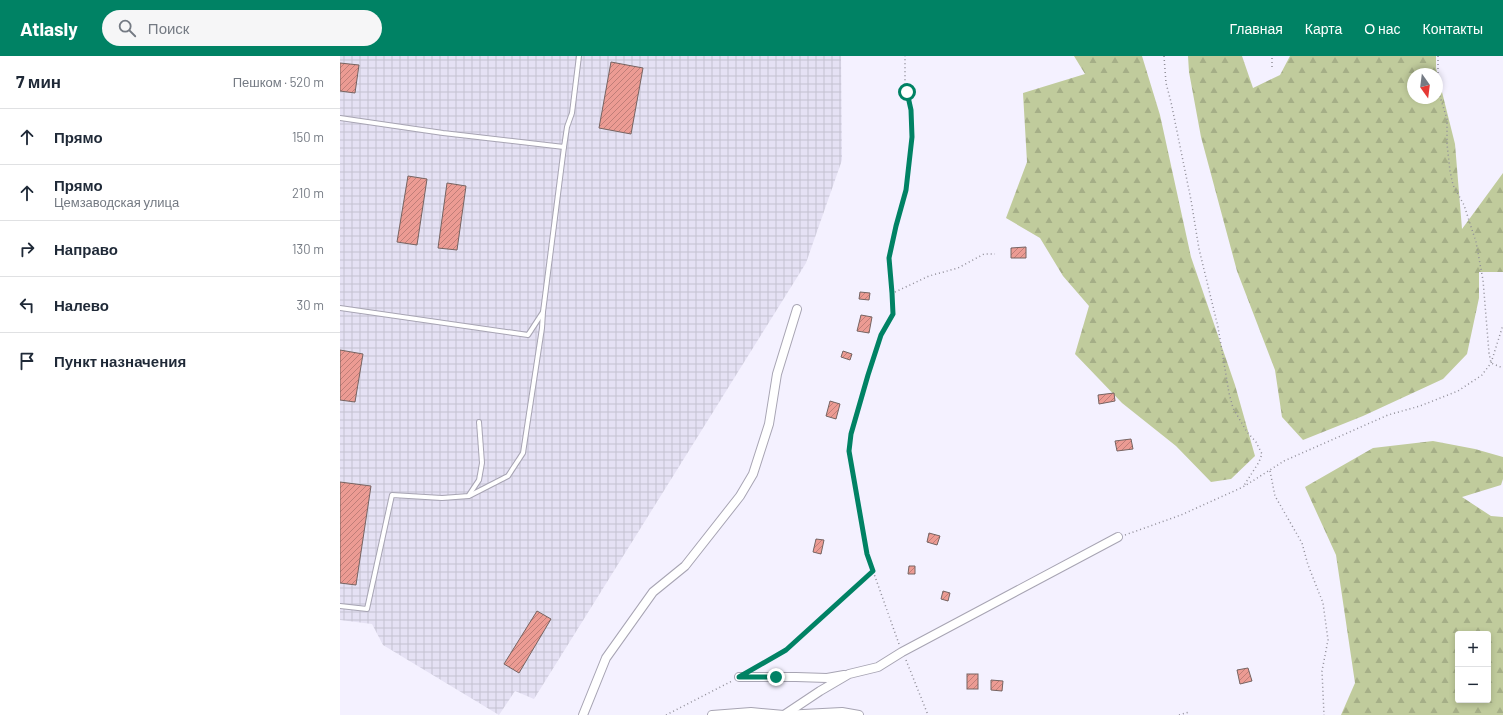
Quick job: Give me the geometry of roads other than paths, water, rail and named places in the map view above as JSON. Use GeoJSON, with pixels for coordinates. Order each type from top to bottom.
{"type":"FeatureCollection","features":[{"type":"Feature","properties":{"kind":"street"},"geometry":{"type":"LineString","coordinates":[[583,715],[606,658],[653,592],[685,566],[740,496],[752,474],[769,424],[777,374],[797,309]]}},
{"type":"Feature","properties":{"kind":"street"},"geometry":{"type":"LineString","coordinates":[[739,677],[796,676],[826,678],[878,667],[902,652],[1118,537]]}},
{"type":"Feature","properties":{"kind":"street"},"geometry":{"type":"LineString","coordinates":[[784,714],[849,674]]}},
{"type":"Feature","properties":{"kind":"street"},"geometry":{"type":"LineString","coordinates":[[712,715],[751,712],[784,714],[842,712],[859,715]]}},
{"type":"Feature","properties":{"kind":"lane"},"geometry":{"type":"LineString","coordinates":[[340,606],[367,610],[392,495],[442,498],[469,496],[508,476],[523,453],[542,328],[564,146],[567,127],[572,113],[579,56]]}},
{"type":"Feature","properties":{"kind":"lane"},"geometry":{"type":"LineString","coordinates":[[340,118],[443,133],[564,146]]}},
{"type":"Feature","properties":{"kind":"lane"},"geometry":{"type":"LineString","coordinates":[[340,308],[528,336],[543,312]]}},
{"type":"Feature","properties":{"kind":"lane"},"geometry":{"type":"LineString","coordinates":[[469,496],[479,480],[482,463],[479,422]]}}]}
